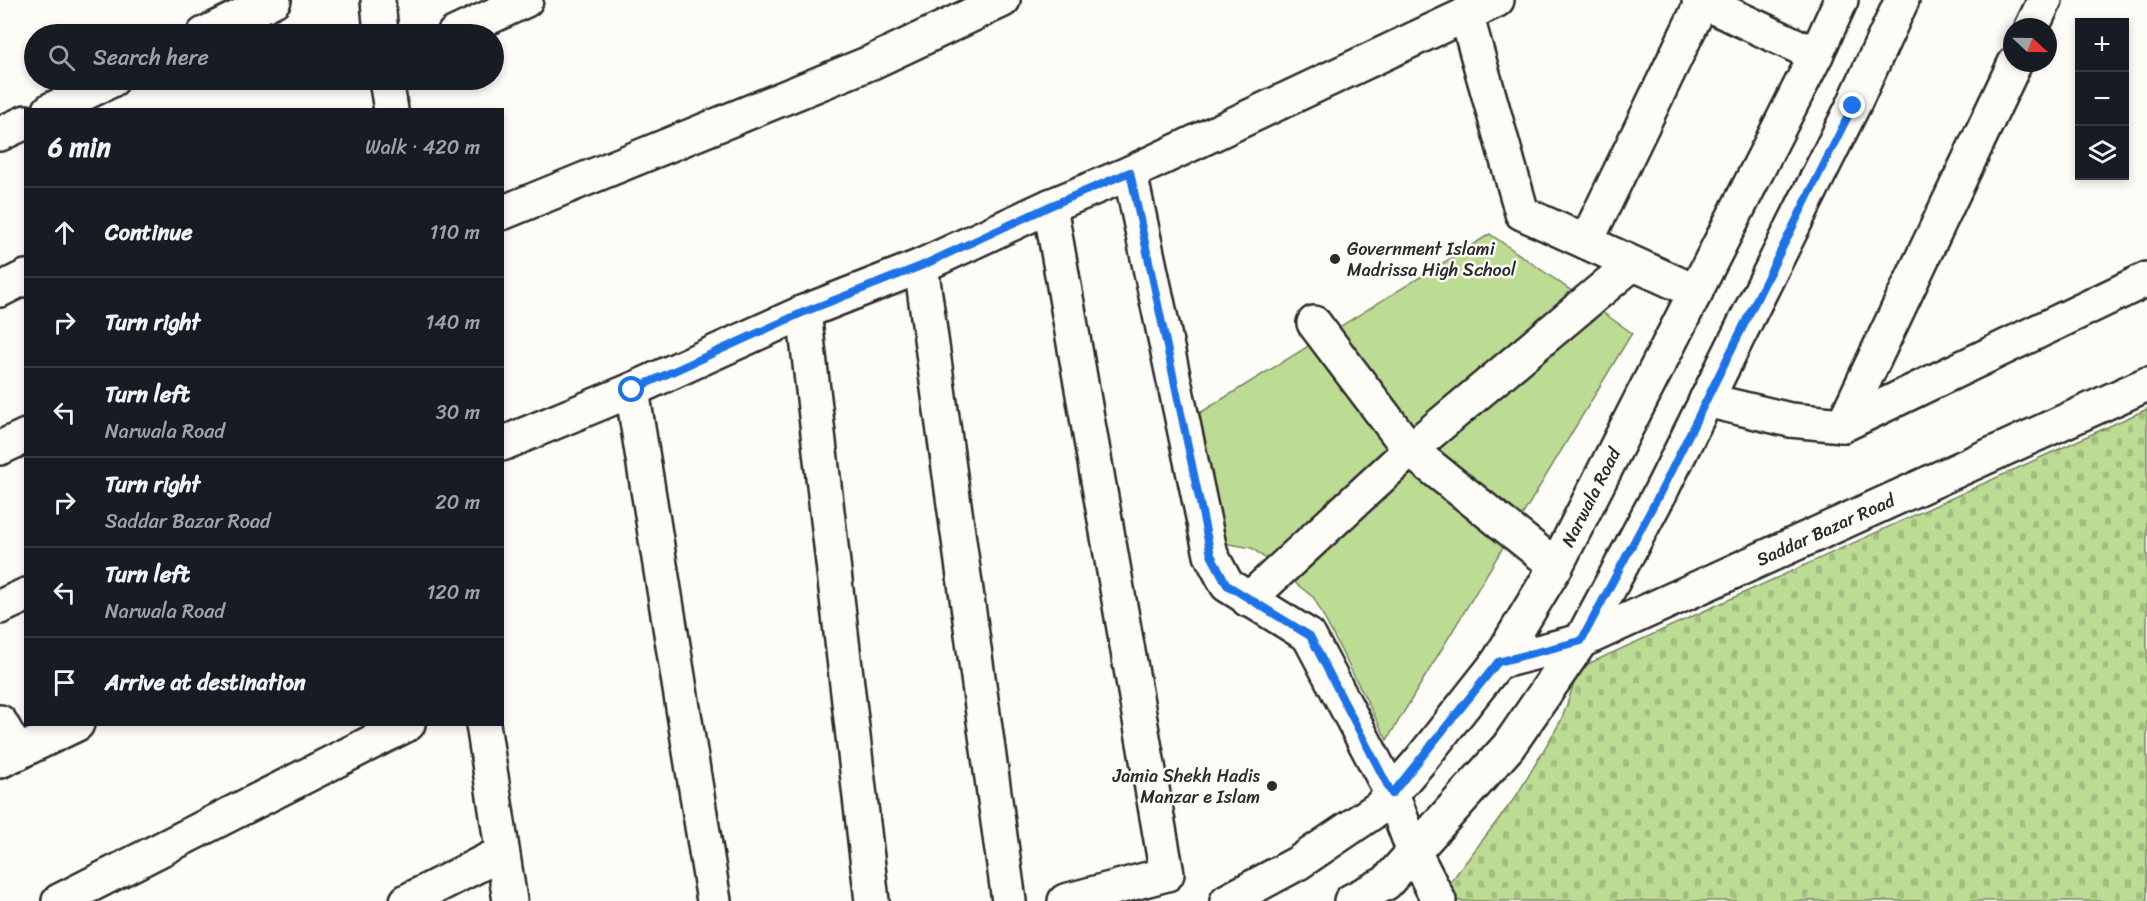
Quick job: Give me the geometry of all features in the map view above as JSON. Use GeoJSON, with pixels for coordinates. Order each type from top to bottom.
{"type":"FeatureCollection","features":[{"type":"Feature","properties":{"kind":"street"},"geometry":{"type":"LineString","coordinates":[[225,24],[274,0]]}},
{"type":"Feature","properties":{"kind":"street"},"geometry":{"type":"LineString","coordinates":[[378,0],[380,24]]}},
{"type":"Feature","properties":{"kind":"street"},"geometry":{"type":"LineString","coordinates":[[475,24],[526,0]]}},
{"type":"Feature","properties":{"kind":"street"},"geometry":{"type":"LineString","coordinates":[[504,212],[872,62],[1003,0]]}},
{"type":"Feature","properties":{"kind":"street"},"geometry":{"type":"LineString","coordinates":[[504,443],[632,390],[804,312],[921,266],[1050,206],[1130,172],[1497,0]]}},
{"type":"Feature","properties":{"kind":"street"},"geometry":{"type":"LineString","coordinates":[[1586,242],[1702,0],[1816,55]]}},
{"type":"Feature","properties":{"kind":"street","name":"Narwala Road"},"geometry":{"type":"LineString","coordinates":[[1227,901],[1298,863],[1378,808],[1392,794],[1498,662],[1556,566],[1816,55],[1841,0]]}},
{"type":"Feature","properties":{"kind":"street"},"geometry":{"type":"LineString","coordinates":[[1351,901],[1386,883],[1508,747],[1581,641],[1706,400],[1853,106],[1902,0]]}},
{"type":"Feature","properties":{"kind":"street"},"geometry":{"type":"LineString","coordinates":[[2036,18],[2044,0]]}},
{"type":"Feature","properties":{"kind":"street"},"geometry":{"type":"LineString","coordinates":[[1466,14],[1522,213],[1696,292]]}},
{"type":"Feature","properties":{"kind":"street"},"geometry":{"type":"LineString","coordinates":[[1843,425],[2011,72]]}},
{"type":"Feature","properties":{"kind":"street"},"geometry":{"type":"LineString","coordinates":[[54,108],[91,90]]}},
{"type":"Feature","properties":{"kind":"street"},"geometry":{"type":"LineString","coordinates":[[0,134],[24,123]]}},
{"type":"Feature","properties":{"kind":"street"},"geometry":{"type":"LineString","coordinates":[[1130,172],[1211,555],[1227,585],[1310,636],[1392,794],[1414,852],[1439,901]]}},
{"type":"Feature","properties":{"kind":"street"},"geometry":{"type":"LineString","coordinates":[[1050,206],[1167,874],[1065,901]]}},
{"type":"Feature","properties":{"kind":"street"},"geometry":{"type":"LineString","coordinates":[[1248,600],[1410,450],[1632,264]]}},
{"type":"Feature","properties":{"kind":"street"},"geometry":{"type":"LineString","coordinates":[[921,266],[1009,901]]}},
{"type":"Feature","properties":{"kind":"street"},"geometry":{"type":"LineString","coordinates":[[0,290],[24,278]]}},
{"type":"Feature","properties":{"kind":"street"},"geometry":{"type":"LineString","coordinates":[[1706,400],[1790,420],[1843,425],[2147,279]]}},
{"type":"Feature","properties":{"kind":"street"},"geometry":{"type":"LineString","coordinates":[[804,312],[872,901]]}},
{"type":"Feature","properties":{"kind":"street"},"geometry":{"type":"LineString","coordinates":[[1314,323],[1410,450],[1556,566]]}},
{"type":"Feature","properties":{"kind":"street","name":"Saddar Bazar Road"},"geometry":{"type":"LineString","coordinates":[[1498,662],[1581,641],[2147,384]]}},
{"type":"Feature","properties":{"kind":"street"},"geometry":{"type":"LineString","coordinates":[[632,390],[714,901]]}},
{"type":"Feature","properties":{"kind":"street"},"geometry":{"type":"LineString","coordinates":[[0,448],[24,437]]}},
{"type":"Feature","properties":{"kind":"street"},"geometry":{"type":"LineString","coordinates":[[0,607],[24,596]]}},
{"type":"Feature","properties":{"kind":"street"},"geometry":{"type":"LineString","coordinates":[[0,722],[9,757],[73,726]]}},
{"type":"Feature","properties":{"kind":"street"},"geometry":{"type":"LineString","coordinates":[[59,901],[404,726]]}},
{"type":"Feature","properties":{"kind":"street"},"geometry":{"type":"LineString","coordinates":[[483,726],[510,901]]}},
{"type":"Feature","properties":{"kind":"street"},"geometry":{"type":"LineString","coordinates":[[407,901],[501,853]]}},
{"type":"Feature","properties":{"kind":"green space"},"geometry":{"type":"Polygon","coordinates":[[[1490,234],[1632,333],[1387,740],[1314,598],[1252,548],[1212,541],[1195,416],[1490,234]]]}},
{"type":"Feature","properties":{"kind":"green space"},"geometry":{"type":"Polygon","coordinates":[[[2147,409],[2147,901],[1436,901],[1517,795],[1562,719],[1579,668],[2147,409]]]}},
{"type":"Feature","properties":{"kind":"place","name":"Government Islami Madrissa High School"},"geometry":{"type":"Point","coordinates":[1335,259]}},
{"type":"Feature","properties":{"kind":"place","name":"Jamia Shekh Hadis Manzar e Islam"},"geometry":{"type":"Point","coordinates":[1272,786]}},
{"type":"Feature","properties":{"kind":"route"},"geometry":{"type":"LineString","coordinates":[[632,390],[804,312],[921,266],[1050,206],[1130,172],[1211,555],[1227,585],[1310,636],[1392,794],[1498,662],[1581,641],[1661,491],[1853,106]]}}]}
